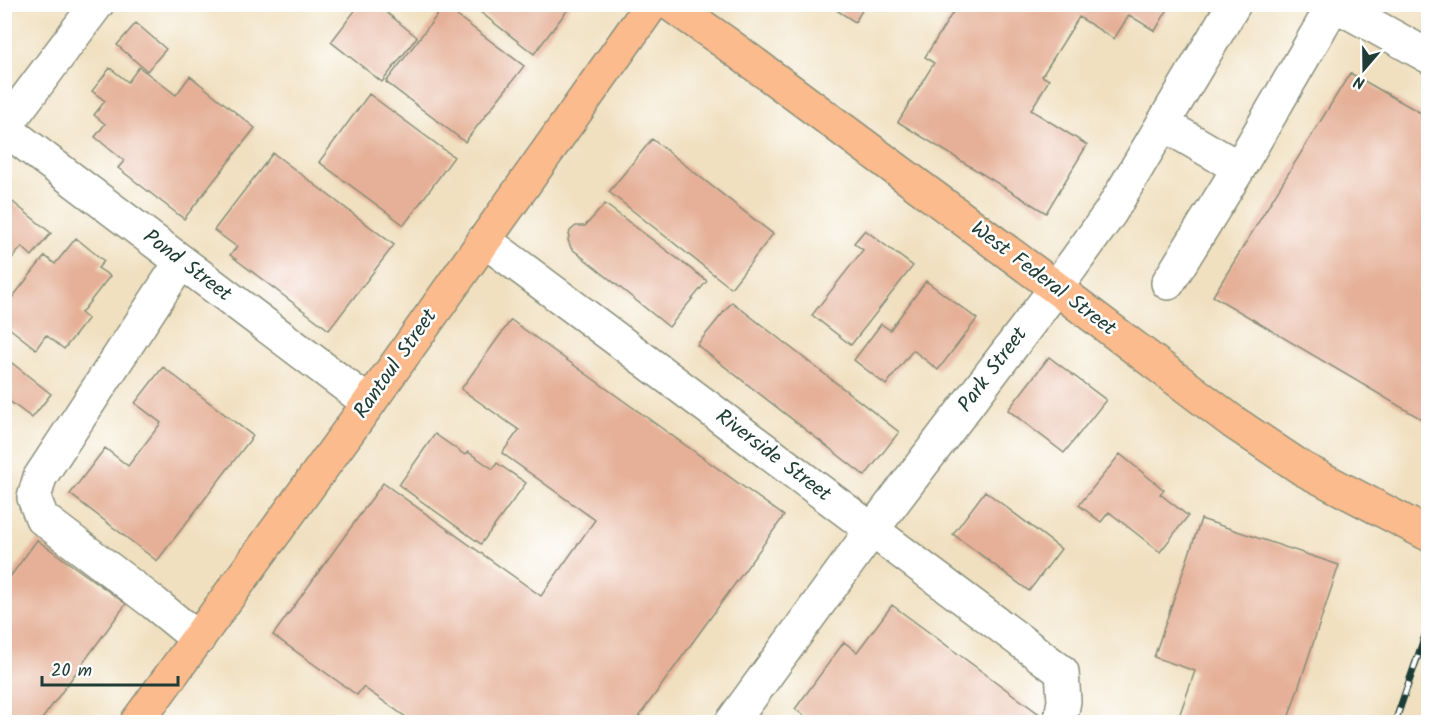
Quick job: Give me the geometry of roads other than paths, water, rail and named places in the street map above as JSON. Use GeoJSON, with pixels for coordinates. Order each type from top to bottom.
{"type":"FeatureCollection","features":[{"type":"Feature","properties":{"kind":"main road","name":"Rantoul Street"},"geometry":{"type":"LineString","coordinates":[[137,723],[369,403],[652,4]]}},
{"type":"Feature","properties":{"kind":"main road","name":"West Federal Street"},"geometry":{"type":"LineString","coordinates":[[670,4],[1056,288],[1233,422],[1303,469],[1428,534]]}},
{"type":"Feature","properties":{"kind":"street"},"geometry":{"type":"LineString","coordinates":[[4,128],[97,4]]}},
{"type":"Feature","properties":{"kind":"street","name":"Park Street"},"geometry":{"type":"LineString","coordinates":[[732,723],[872,530],[1056,288],[1110,213],[1234,4]]}},
{"type":"Feature","properties":{"kind":"street"},"geometry":{"type":"LineString","coordinates":[[1168,283],[1239,168],[1334,4],[1428,56]]}},
{"type":"Feature","properties":{"kind":"street"},"geometry":{"type":"LineString","coordinates":[[1163,124],[1239,168]]}},
{"type":"Feature","properties":{"kind":"street","name":"Pond Street"},"geometry":{"type":"LineString","coordinates":[[4,128],[369,403]]}},
{"type":"Feature","properties":{"kind":"street","name":"Riverside Street"},"geometry":{"type":"LineString","coordinates":[[483,240],[1062,672],[1064,701],[1060,723]]}},
{"type":"Feature","properties":{"kind":"street"},"geometry":{"type":"LineString","coordinates":[[181,262],[40,477],[34,498],[42,518],[198,639]]}},
{"type":"Feature","properties":{"kind":"railway"},"geometry":{"type":"LineString","coordinates":[[1395,722],[1428,627]]}}]}
